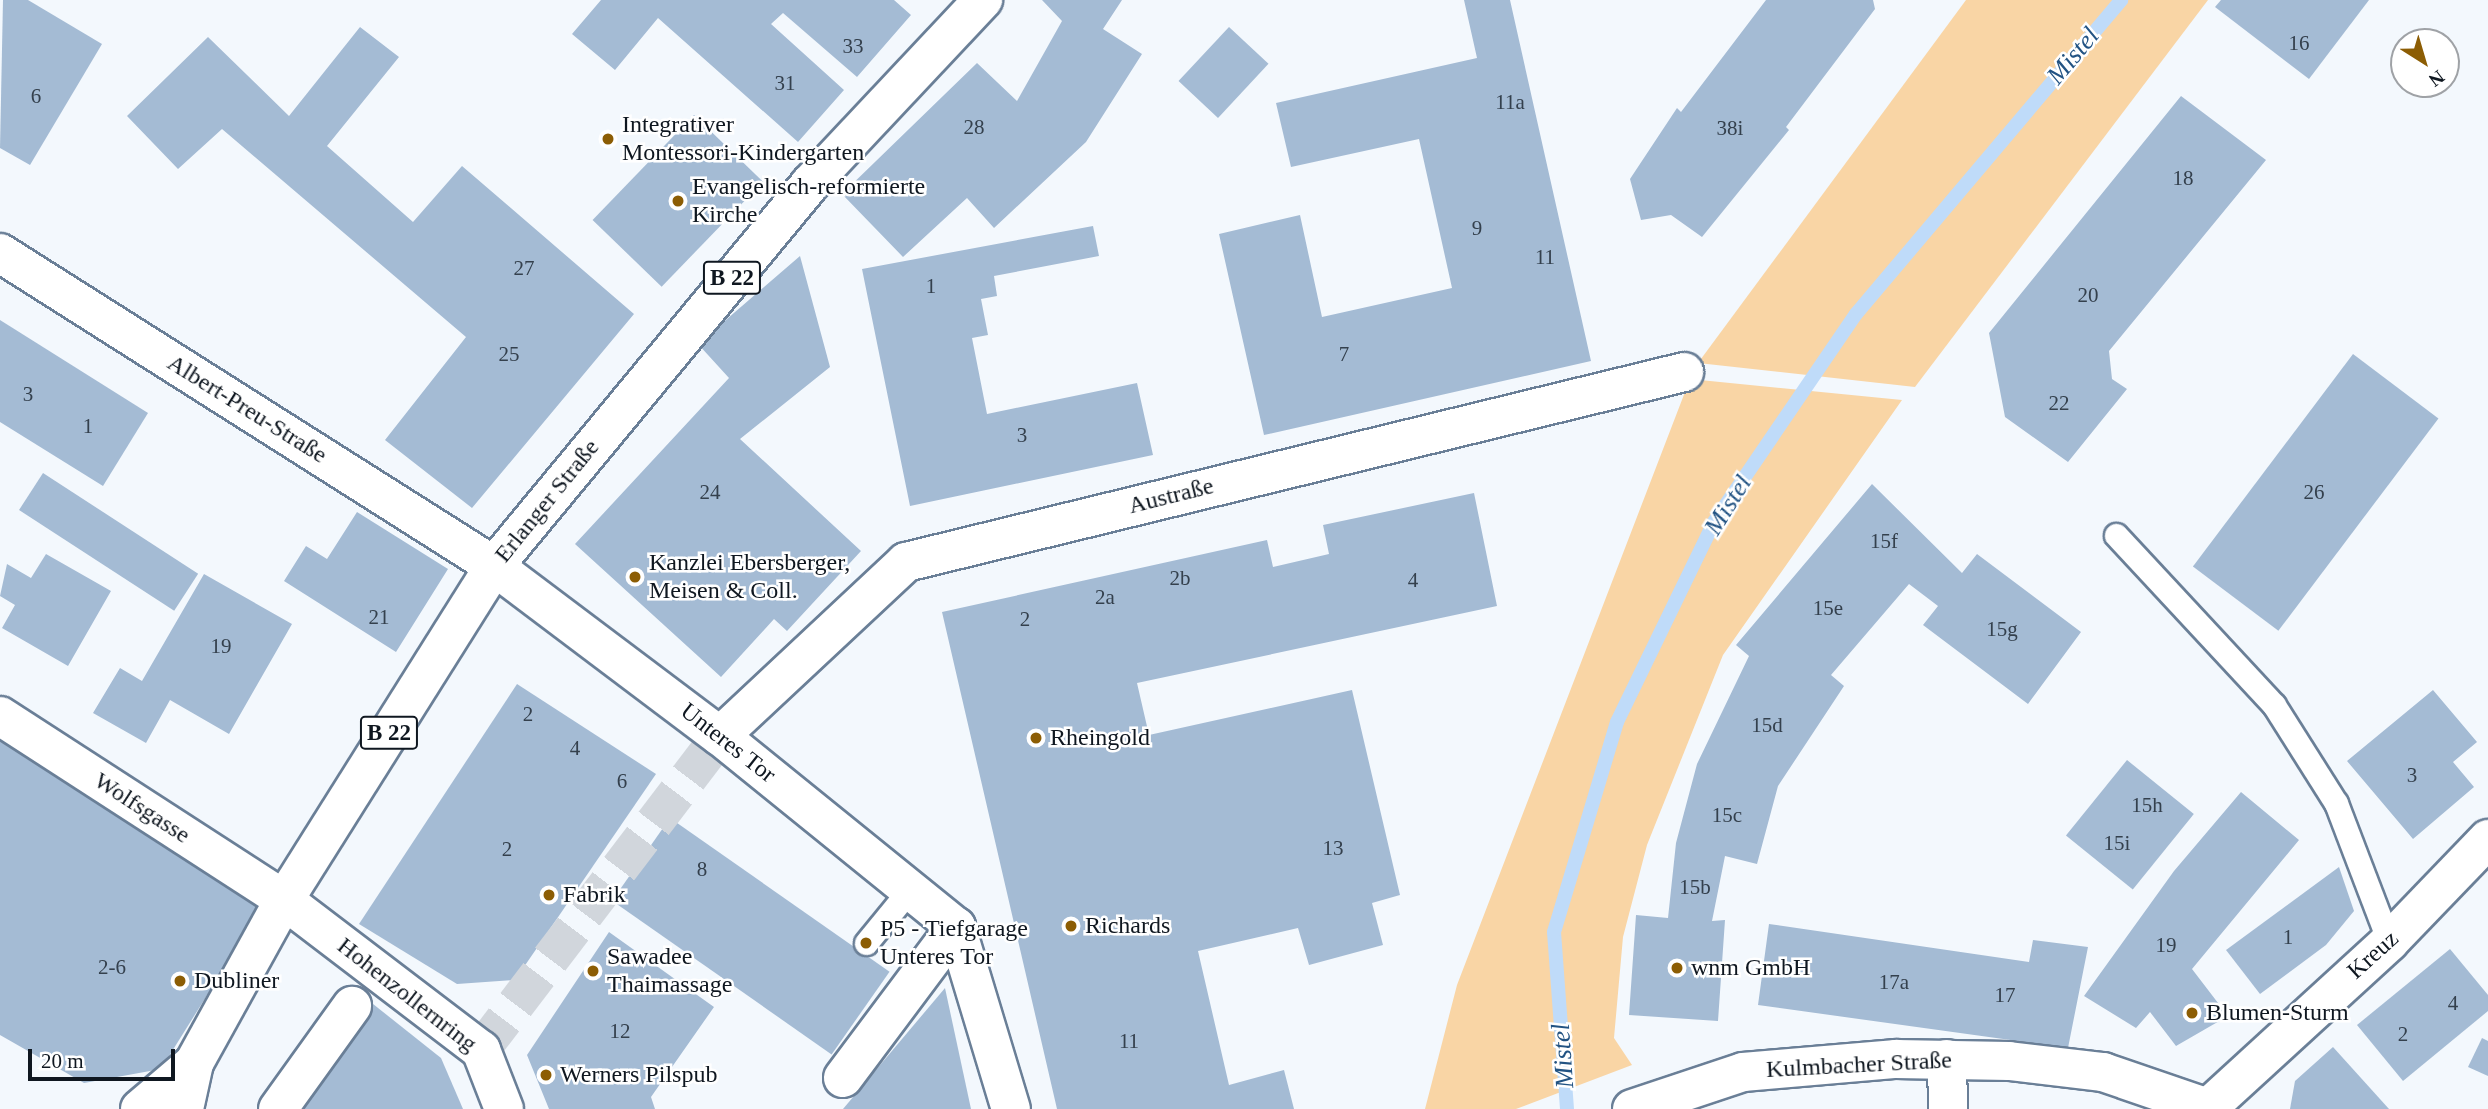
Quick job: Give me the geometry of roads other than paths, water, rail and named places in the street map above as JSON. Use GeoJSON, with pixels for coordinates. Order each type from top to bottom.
{"type":"FeatureCollection","features":[{"type":"Feature","properties":{"kind":"street","name":"Erlanger Straße"},"geometry":{"type":"LineString","coordinates":[[194,1063],[284,900],[494,566],[810,184],[983,0]]}},
{"type":"Feature","properties":{"kind":"street","name":"Albert-Preu-Straße"},"geometry":{"type":"LineString","coordinates":[[0,253],[494,566]]}},
{"type":"Feature","properties":{"kind":"street","name":"Austraße"},"geometry":{"type":"LineString","coordinates":[[720,736],[906,562],[1684,372]]}},
{"type":"Feature","properties":{"kind":"street","name":"Unteres Tor"},"geometry":{"type":"LineString","coordinates":[[494,566],[720,736],[956,927]]}},
{"type":"Feature","properties":{"kind":"street","name":"Wolfsgasse"},"geometry":{"type":"LineString","coordinates":[[0,716],[284,900]]}},
{"type":"Feature","properties":{"kind":"street","name":"Kreuz"},"geometry":{"type":"LineString","coordinates":[[2209,1108],[2389,942],[2445,888],[2488,839]]}},
{"type":"Feature","properties":{"kind":"street","name":"Kreuz"},"geometry":{"type":"LineString","coordinates":[[2445,888],[2488,876]]}},
{"type":"Feature","properties":{"kind":"street","name":"Hohenzollernring"},"geometry":{"type":"LineString","coordinates":[[284,900],[481,1050],[504,1109]]}},
{"type":"Feature","properties":{"kind":"street"},"geometry":{"type":"LineString","coordinates":[[843,1078],[956,927]]}},
{"type":"Feature","properties":{"kind":"street"},"geometry":{"type":"LineString","coordinates":[[956,927],[1011,1109]]}},
{"type":"Feature","properties":{"kind":"street"},"geometry":{"type":"LineString","coordinates":[[278,1109],[352,1006]]}},
{"type":"Feature","properties":{"kind":"street"},"geometry":{"type":"LineString","coordinates":[[1947,1059],[1948,1109]]}},
{"type":"Feature","properties":{"kind":"street","name":"Kulmbacher Straße"},"geometry":{"type":"LineString","coordinates":[[1638,1106],[1743,1072],[1947,1059],[2103,1072],[2209,1108]]}},
{"type":"Feature","properties":{"kind":"street","name":"B 22"},"geometry":{"type":"LineString","coordinates":[[140,1109],[194,1063]]}},
{"type":"Feature","properties":{"kind":"street","name":"B 22"},"geometry":{"type":"LineString","coordinates":[[184,1109],[194,1063]]}},
{"type":"Feature","properties":{"kind":"lane"},"geometry":{"type":"LineString","coordinates":[[2116,536],[2274,705],[2336,803],[2389,942]]}},
{"type":"Feature","properties":{"kind":"lane"},"geometry":{"type":"LineString","coordinates":[[866,943],[911,888]]}},
{"type":"Feature","properties":{"kind":"waterway","name":"Mistel"},"geometry":{"type":"LineString","coordinates":[[1567,1109],[1554,932],[1617,722],[1714,522],[1856,314],[2121,0]]}},
{"type":"Feature","properties":{"kind":"tunnel"},"geometry":{"type":"LineString","coordinates":[[481,1050],[720,736]]}},
{"type":"Feature","properties":{"kind":"place","name":"Integrativer Montessori-Kindergarten"},"geometry":{"type":"Point","coordinates":[608,139]}},
{"type":"Feature","properties":{"kind":"place","name":"Evangelisch-reformierte Kirche"},"geometry":{"type":"Point","coordinates":[678,201]}},
{"type":"Feature","properties":{"kind":"place","name":"Kanzlei Ebersberger, Meisen & Coll."},"geometry":{"type":"Point","coordinates":[635,577]}},
{"type":"Feature","properties":{"kind":"place","name":"Rheingold"},"geometry":{"type":"Point","coordinates":[1036,738]}},
{"type":"Feature","properties":{"kind":"place","name":"Fabrik"},"geometry":{"type":"Point","coordinates":[549,895]}},
{"type":"Feature","properties":{"kind":"place","name":"Richards"},"geometry":{"type":"Point","coordinates":[1071,926]}},
{"type":"Feature","properties":{"kind":"place","name":"P5 - Tiefgarage Unteres Tor"},"geometry":{"type":"Point","coordinates":[866,943]}},
{"type":"Feature","properties":{"kind":"place","name":"wnm GmbH"},"geometry":{"type":"Point","coordinates":[1677,968]}},
{"type":"Feature","properties":{"kind":"place","name":"Sawadee Thaimassage"},"geometry":{"type":"Point","coordinates":[593,971]}},
{"type":"Feature","properties":{"kind":"place","name":"Dubliner"},"geometry":{"type":"Point","coordinates":[180,981]}},
{"type":"Feature","properties":{"kind":"place","name":"Blumen-Sturm"},"geometry":{"type":"Point","coordinates":[2192,1013]}},
{"type":"Feature","properties":{"kind":"place","name":"Werners Pilspub"},"geometry":{"type":"Point","coordinates":[546,1075]}}]}
